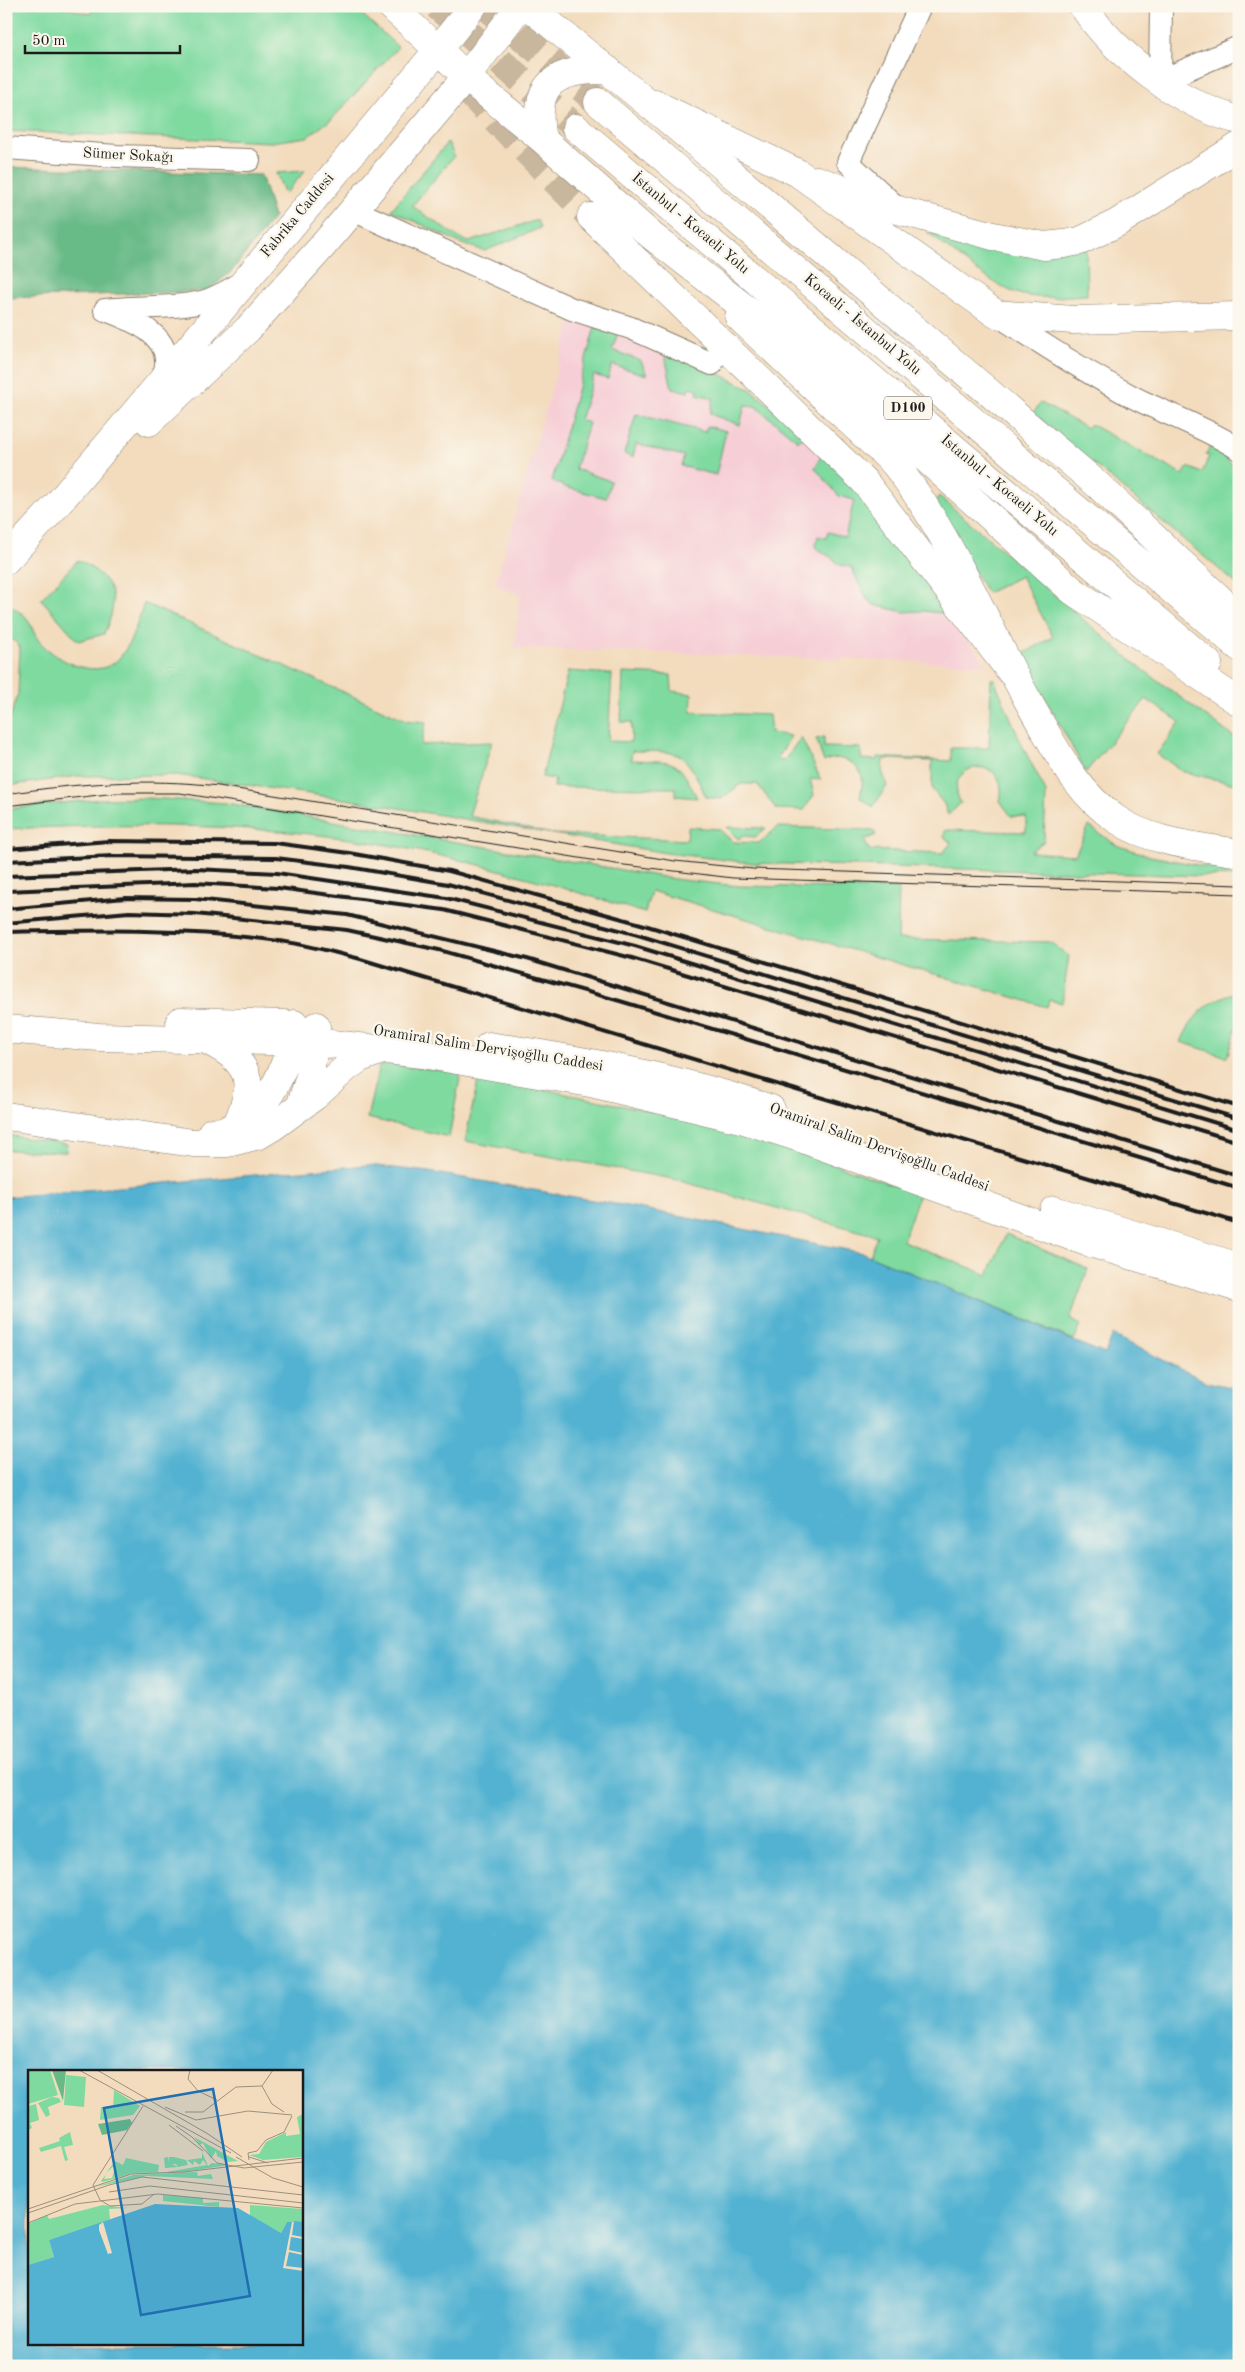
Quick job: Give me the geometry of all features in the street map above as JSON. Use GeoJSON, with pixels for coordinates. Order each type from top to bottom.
{"type":"FeatureCollection","features":[{"type":"Feature","properties":{"kind":"main road"},"geometry":{"type":"LineString","coordinates":[[391,6],[467,76],[652,236],[894,463],[934,518],[1010,672],[1074,780],[1116,819],[1139,831],[1172,841],[1239,853]]}},
{"type":"Feature","properties":{"kind":"main road","name":"Fabrika Caddesi"},"geometry":{"type":"LineString","coordinates":[[55,507],[473,6]]}},
{"type":"Feature","properties":{"kind":"main road"},"geometry":{"type":"LineString","coordinates":[[6,560],[55,507],[106,463],[211,360],[248,328],[353,210],[467,76],[520,6]]}},
{"type":"Feature","properties":{"kind":"main road"},"geometry":{"type":"LineString","coordinates":[[528,6],[608,70],[1099,486],[1239,602]]}},
{"type":"Feature","properties":{"kind":"main road"},"geometry":{"type":"LineString","coordinates":[[1082,6],[1105,35],[1160,81],[1208,110],[1239,120]]}},
{"type":"Feature","properties":{"kind":"main road"},"geometry":{"type":"LineString","coordinates":[[542,139],[538,117],[539,103],[544,91],[557,78],[571,72],[608,70]]}},
{"type":"Feature","properties":{"kind":"main road"},"geometry":{"type":"LineString","coordinates":[[640,97],[798,173],[898,210],[1016,242],[1044,246],[1080,241],[1116,223],[1239,146]]}},
{"type":"Feature","properties":{"kind":"main road","name":"Kocaeli - İstanbul Yolu"},"geometry":{"type":"LineString","coordinates":[[598,102],[1239,647]]}},
{"type":"Feature","properties":{"kind":"main road","name":"İstanbul - Kocaeli Yolu"},"geometry":{"type":"LineString","coordinates":[[576,128],[1239,689]]}},
{"type":"Feature","properties":{"kind":"main road"},"geometry":{"type":"LineString","coordinates":[[798,173],[996,314],[1073,320],[1239,316]]}},
{"type":"Feature","properties":{"kind":"main road"},"geometry":{"type":"LineString","coordinates":[[591,217],[864,481],[1010,672]]}},
{"type":"Feature","properties":{"kind":"main road"},"geometry":{"type":"LineString","coordinates":[[652,236],[844,385],[1073,591],[1239,702]]}},
{"type":"Feature","properties":{"kind":"main road"},"geometry":{"type":"LineString","coordinates":[[1099,486],[1239,618]]}},
{"type":"Feature","properties":{"kind":"main road","name":"Oramiral Salim Dervişoğllu Caddesi"},"geometry":{"type":"LineString","coordinates":[[6,1025],[138,1021],[244,1021],[382,1050],[473,1062],[590,1083],[744,1120],[812,1142],[1087,1242],[1239,1288]]}},
{"type":"Feature","properties":{"kind":"main road"},"geometry":{"type":"LineString","coordinates":[[6,1029],[99,1037],[206,1040],[304,1033]]}},
{"type":"Feature","properties":{"kind":"main road"},"geometry":{"type":"LineString","coordinates":[[300,1107],[310,1076],[304,1033]]}},
{"type":"Feature","properties":{"kind":"main road"},"geometry":{"type":"LineString","coordinates":[[144,1135],[220,1132],[236,1126],[265,1101],[286,1060],[304,1033]]}},
{"type":"Feature","properties":{"kind":"main road","name":"Oramiral Salim Dervişoğllu Caddesi"},"geometry":{"type":"LineString","coordinates":[[304,1033],[428,1038],[556,1056],[706,1089],[806,1121],[1070,1216],[1239,1267]]}},
{"type":"Feature","properties":{"kind":"main road"},"geometry":{"type":"LineString","coordinates":[[206,1040],[227,1050],[237,1059],[246,1074],[248,1092],[243,1112],[236,1126]]}},
{"type":"Feature","properties":{"kind":"main road"},"geometry":{"type":"LineString","coordinates":[[6,1116],[193,1143],[228,1143],[259,1135],[300,1107],[360,1058],[382,1050]]}},
{"type":"Feature","properties":{"kind":"street"},"geometry":{"type":"LineString","coordinates":[[898,210],[848,162],[920,6]]}},
{"type":"Feature","properties":{"kind":"street"},"geometry":{"type":"LineString","coordinates":[[1161,6],[1160,81],[1239,47]]}},
{"type":"Feature","properties":{"kind":"street","name":"Sümer Sokağı"},"geometry":{"type":"LineString","coordinates":[[6,148],[118,156],[249,160]]}},
{"type":"Feature","properties":{"kind":"street"},"geometry":{"type":"LineString","coordinates":[[353,210],[572,309],[631,328],[712,364]]}},
{"type":"Feature","properties":{"kind":"street"},"geometry":{"type":"LineString","coordinates":[[160,383],[166,364],[164,351],[158,341],[148,330],[138,324],[105,310],[134,306],[192,304],[221,295],[241,284]]}},
{"type":"Feature","properties":{"kind":"street"},"geometry":{"type":"LineString","coordinates":[[996,314],[1087,372],[1135,398],[1193,422],[1239,449]]}},
{"type":"Feature","properties":{"kind":"shaded area"},"geometry":{"type":"Polygon","coordinates":[[[571,321],[618,333],[723,374],[750,389],[800,428],[950,614],[986,664],[514,648],[520,595],[495,585],[571,321]]]}},
{"type":"Feature","properties":{"kind":"green space"},"geometry":{"type":"Polygon","coordinates":[[[6,6],[57,6],[91,14],[93,6],[353,6],[398,47],[332,119],[307,137],[272,142],[6,131],[6,6]]]}},
{"type":"Feature","properties":{"kind":"green space"},"geometry":{"type":"Polygon","coordinates":[[[448,142],[454,156],[412,206],[459,238],[469,242],[537,220],[540,228],[485,251],[462,244],[391,210],[448,142]]]}},
{"type":"Feature","properties":{"kind":"green space"},"geometry":{"type":"Polygon","coordinates":[[[6,167],[261,175],[274,217],[231,272],[207,291],[6,298],[6,167]]]}},
{"type":"Feature","properties":{"kind":"green space"},"geometry":{"type":"Polygon","coordinates":[[[305,171],[285,194],[276,173],[305,171]]]}},
{"type":"Feature","properties":{"kind":"green space"},"geometry":{"type":"Polygon","coordinates":[[[927,232],[1000,251],[1086,247],[1087,295],[1040,297],[1013,292],[980,273],[927,232]]]}},
{"type":"Feature","properties":{"kind":"green space"},"geometry":{"type":"Polygon","coordinates":[[[595,327],[618,333],[612,350],[641,361],[647,375],[612,365],[608,379],[594,375],[580,420],[589,423],[575,469],[611,481],[606,498],[565,487],[552,481],[595,327]]]}},
{"type":"Feature","properties":{"kind":"green space"},"geometry":{"type":"Polygon","coordinates":[[[664,351],[693,361],[750,389],[806,436],[798,441],[755,406],[745,405],[740,425],[710,414],[713,398],[697,394],[698,389],[689,387],[688,392],[672,388],[664,351]]]}},
{"type":"Feature","properties":{"kind":"green space"},"geometry":{"type":"Polygon","coordinates":[[[1041,403],[1087,428],[1090,424],[1183,475],[1188,467],[1202,473],[1209,456],[1206,455],[1211,443],[1239,472],[1239,586],[1033,413],[1041,403]]]}},
{"type":"Feature","properties":{"kind":"green space"},"geometry":{"type":"Polygon","coordinates":[[[636,414],[705,432],[707,426],[726,431],[716,475],[681,466],[684,456],[636,444],[633,457],[624,454],[636,414]]]}},
{"type":"Feature","properties":{"kind":"green space"},"geometry":{"type":"Polygon","coordinates":[[[822,454],[855,486],[950,614],[923,611],[904,612],[874,605],[867,599],[851,567],[837,564],[835,560],[815,547],[818,536],[826,538],[828,532],[845,537],[854,500],[839,496],[815,468],[822,454]]]}},
{"type":"Feature","properties":{"kind":"green space"},"geometry":{"type":"Polygon","coordinates":[[[939,496],[1133,662],[1239,741],[1239,785],[1184,772],[1157,754],[1180,722],[1146,699],[1086,772],[1021,655],[1053,637],[1021,576],[987,593],[933,504],[939,496]]]}},
{"type":"Feature","properties":{"kind":"green space"},"geometry":{"type":"Polygon","coordinates":[[[78,560],[100,574],[107,582],[113,599],[112,610],[104,634],[78,641],[41,599],[78,560]]]}},
{"type":"Feature","properties":{"kind":"green space"},"geometry":{"type":"Polygon","coordinates":[[[144,603],[406,720],[426,722],[421,745],[492,742],[469,816],[553,834],[351,800],[177,775],[79,776],[6,786],[6,729],[18,694],[20,647],[12,639],[6,644],[6,613],[12,607],[27,619],[38,639],[48,649],[68,662],[79,667],[91,669],[102,668],[112,664],[121,656],[129,644],[144,603]]]}},
{"type":"Feature","properties":{"kind":"green space"},"geometry":{"type":"Polygon","coordinates":[[[568,671],[612,674],[608,741],[631,742],[632,722],[621,722],[623,673],[671,675],[672,691],[692,694],[691,712],[769,715],[771,733],[791,736],[777,760],[784,761],[801,737],[821,780],[810,779],[814,795],[804,810],[776,809],[757,784],[741,784],[721,799],[706,797],[699,781],[680,756],[672,753],[649,751],[632,751],[631,760],[673,764],[684,775],[697,798],[676,796],[675,788],[554,787],[555,779],[542,777],[568,671]]]}},
{"type":"Feature","properties":{"kind":"green space"},"geometry":{"type":"Polygon","coordinates":[[[991,679],[994,679],[1022,745],[1046,792],[1044,841],[1030,852],[1075,855],[1089,826],[1116,845],[1150,856],[1239,873],[1239,877],[752,863],[666,853],[553,834],[687,840],[688,827],[719,829],[733,842],[759,843],[778,827],[873,830],[876,835],[864,840],[869,850],[943,853],[951,843],[943,836],[946,830],[1026,832],[1026,817],[1011,816],[1000,801],[1001,785],[995,774],[986,769],[976,768],[966,771],[959,778],[957,789],[961,803],[948,815],[944,804],[932,789],[932,761],[883,759],[882,770],[887,786],[873,807],[860,798],[862,777],[856,767],[852,763],[835,758],[824,762],[816,739],[824,737],[824,747],[861,748],[861,759],[878,760],[878,757],[951,761],[951,748],[989,748],[991,679]]]}},
{"type":"Feature","properties":{"kind":"green space"},"geometry":{"type":"Polygon","coordinates":[[[148,798],[226,803],[681,880],[739,886],[899,889],[898,939],[1050,942],[1069,956],[1062,1003],[1049,1000],[1047,1007],[651,891],[645,913],[496,869],[381,844],[301,833],[217,827],[91,826],[6,829],[6,809],[100,799],[148,798]]]}},
{"type":"Feature","properties":{"kind":"green space"},"geometry":{"type":"Polygon","coordinates":[[[726,827],[766,828],[755,837],[743,836],[738,839],[726,827]]]}},
{"type":"Feature","properties":{"kind":"green space"},"geometry":{"type":"Polygon","coordinates":[[[1239,991],[1239,1019],[1227,1057],[1181,1042],[1191,1023],[1203,1009],[1219,999],[1239,991]]]}},
{"type":"Feature","properties":{"kind":"green space"},"geometry":{"type":"Polygon","coordinates":[[[387,1064],[461,1073],[449,1137],[367,1118],[379,1066],[387,1064]]]}},
{"type":"Feature","properties":{"kind":"green space"},"geometry":{"type":"Polygon","coordinates":[[[479,1076],[689,1119],[802,1153],[919,1194],[903,1241],[988,1275],[1006,1234],[1088,1269],[1070,1319],[1081,1325],[1074,1340],[870,1256],[877,1236],[673,1179],[465,1141],[479,1076]]]}},
{"type":"Feature","properties":{"kind":"green space"},"geometry":{"type":"Polygon","coordinates":[[[6,1135],[67,1144],[66,1152],[6,1150],[6,1135]]]}},
{"type":"Feature","properties":{"kind":"water"},"geometry":{"type":"Polygon","coordinates":[[[368,1165],[429,1172],[633,1207],[863,1253],[1105,1354],[1113,1335],[1207,1382],[1239,1389],[1239,2366],[6,2366],[6,1197],[368,1165]]]}},
{"type":"Feature","properties":{"kind":"tunnel"},"geometry":{"type":"LineString","coordinates":[[437,6],[576,128]]}},
{"type":"Feature","properties":{"kind":"tunnel"},"geometry":{"type":"LineString","coordinates":[[486,6],[598,102]]}},
{"type":"Feature","properties":{"kind":"tunnel"},"geometry":{"type":"LineString","coordinates":[[466,89],[591,217]]}},
{"type":"Feature","properties":{"kind":"tram line"},"geometry":{"type":"LineString","coordinates":[[6,794],[112,783],[165,782],[219,786],[675,861],[753,869],[1239,885]]}},
{"type":"Feature","properties":{"kind":"tram line"},"geometry":{"type":"LineString","coordinates":[[6,806],[116,793],[180,793],[616,864],[733,878],[1239,894]]}},
{"type":"Feature","properties":{"kind":"railway"},"geometry":{"type":"LineString","coordinates":[[6,849],[109,841],[275,843],[349,853],[449,871],[641,924],[1239,1107]]}},
{"type":"Feature","properties":{"kind":"railway"},"geometry":{"type":"LineString","coordinates":[[6,861],[113,856],[276,858],[349,867],[448,884],[638,935],[1239,1119]]}},
{"type":"Feature","properties":{"kind":"railway"},"geometry":{"type":"LineString","coordinates":[[6,876],[195,869],[277,873],[446,898],[635,946],[1239,1130]]}},
{"type":"Feature","properties":{"kind":"railway"},"geometry":{"type":"LineString","coordinates":[[6,891],[195,883],[278,888],[444,910],[632,958],[1239,1142]]}},
{"type":"Feature","properties":{"kind":"railway"},"geometry":{"type":"LineString","coordinates":[[6,909],[125,898],[195,899],[347,915],[527,959],[1239,1176]]}},
{"type":"Feature","properties":{"kind":"railway"},"geometry":{"type":"LineString","coordinates":[[6,923],[129,912],[195,914],[347,930],[439,950],[620,1001],[1239,1188]]}},
{"type":"Feature","properties":{"kind":"railway"},"geometry":{"type":"LineString","coordinates":[[6,932],[177,932],[289,942],[318,948],[357,958],[1239,1223]]}}]}
